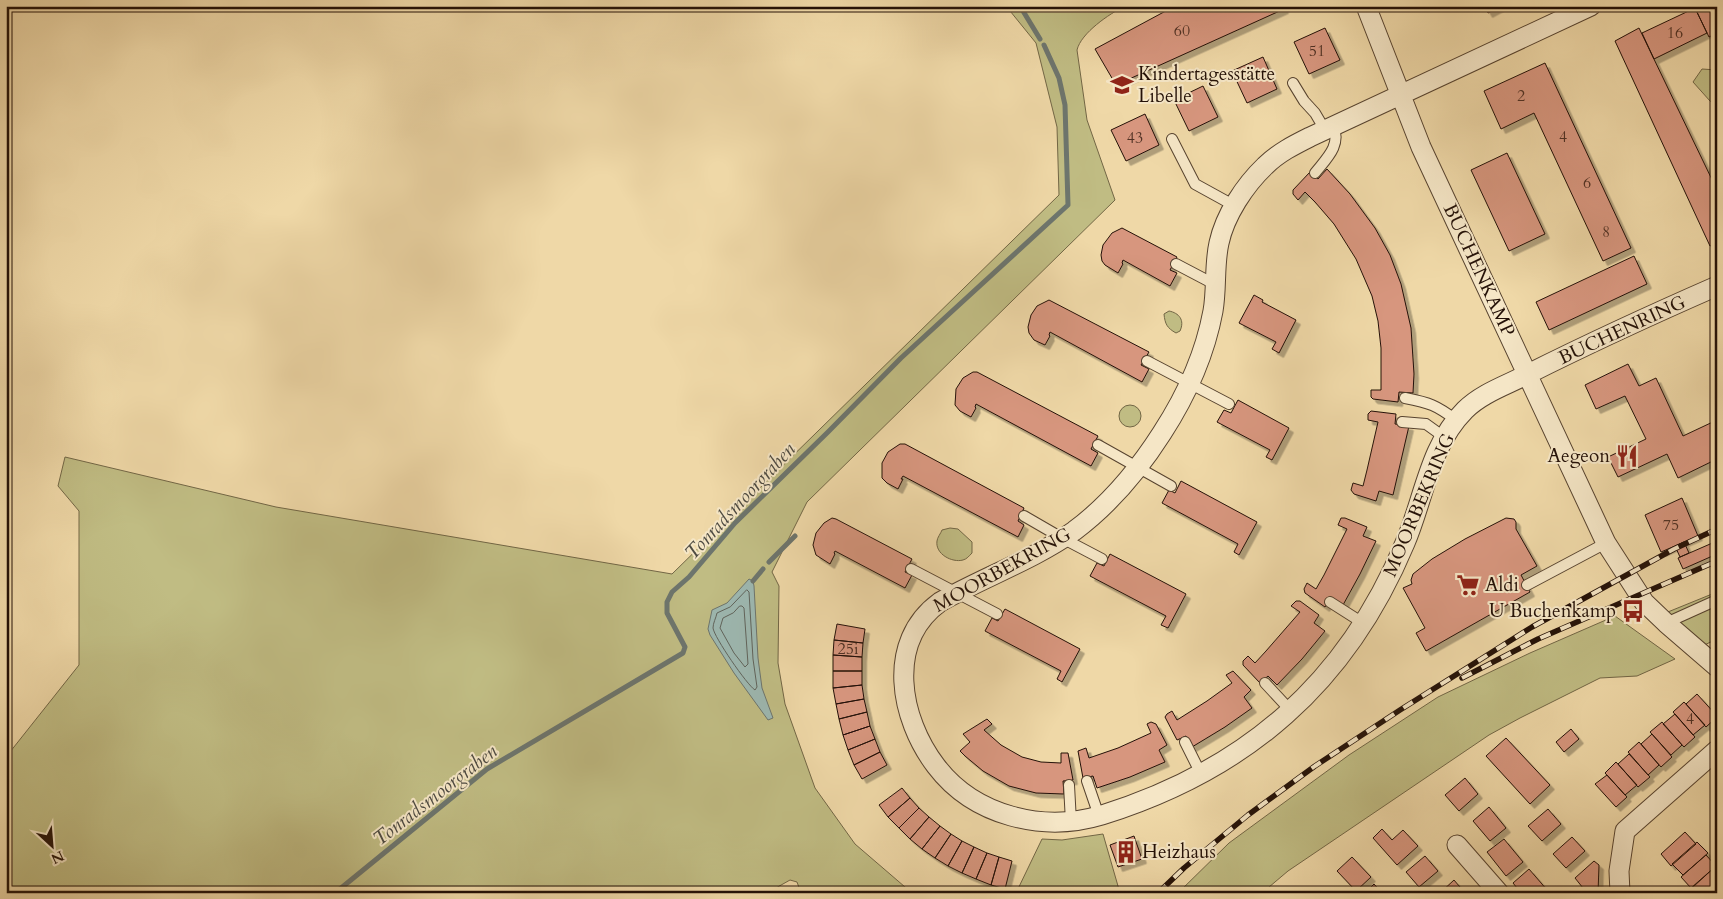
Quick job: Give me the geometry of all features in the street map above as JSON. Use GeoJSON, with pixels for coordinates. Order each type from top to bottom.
{"type":"FeatureCollection","features":[{"type":"Feature","properties":{"kind":"street","name":"BUCHENKAMP"},"geometry":{"type":"LineString","coordinates":[[1366,6],[1421,147],[1603,536],[1644,602],[1717,667]]}},
{"type":"Feature","properties":{"kind":"street"},"geometry":{"type":"LineString","coordinates":[[1400,94],[1592,6]]}},
{"type":"Feature","properties":{"kind":"street","name":"MOORBEKRING"},"geometry":{"type":"LineString","coordinates":[[1400,94],[1288,149],[1265,166],[1246,189],[1224,227],[1219,243],[1213,310],[1208,330],[1189,382],[1164,431],[1137,467],[1102,506],[1083,524],[1062,538],[1039,552],[956,593],[940,602],[926,614],[914,632],[904,660],[904,676],[912,722],[928,756],[946,778],[964,794],[978,802],[1002,814],[1051,823],[1072,822],[1099,816],[1152,797],[1202,774],[1253,741],[1290,711],[1326,676],[1348,647],[1382,591],[1404,546],[1429,473],[1444,437],[1456,420],[1477,400],[1528,374]]}},
{"type":"Feature","properties":{"kind":"street","name":"BUCHENRING"},"geometry":{"type":"LineString","coordinates":[[1528,374],[1717,286]]}},
{"type":"Feature","properties":{"kind":"street"},"geometry":{"type":"LineString","coordinates":[[1620,893],[1619,870],[1625,831],[1717,750]]}},
{"type":"Feature","properties":{"kind":"street"},"geometry":{"type":"LineString","coordinates":[[1457,845],[1499,893]]}},
{"type":"Feature","properties":{"kind":"lane"},"geometry":{"type":"LineString","coordinates":[[1292,83],[1304,101],[1336,133],[1336,141],[1315,173]]}},
{"type":"Feature","properties":{"kind":"lane"},"geometry":{"type":"LineString","coordinates":[[1172,139],[1195,184],[1235,206]]}},
{"type":"Feature","properties":{"kind":"lane"},"geometry":{"type":"LineString","coordinates":[[1176,264],[1216,285]]}},
{"type":"Feature","properties":{"kind":"lane"},"geometry":{"type":"LineString","coordinates":[[1147,361],[1229,404]]}},
{"type":"Feature","properties":{"kind":"lane"},"geometry":{"type":"LineString","coordinates":[[1405,398],[1429,403],[1440,408],[1456,420]]}},
{"type":"Feature","properties":{"kind":"lane"},"geometry":{"type":"LineString","coordinates":[[1402,422],[1426,424],[1444,437]]}},
{"type":"Feature","properties":{"kind":"lane"},"geometry":{"type":"LineString","coordinates":[[1098,445],[1171,486]]}},
{"type":"Feature","properties":{"kind":"lane"},"geometry":{"type":"LineString","coordinates":[[1024,516],[1102,558]]}},
{"type":"Feature","properties":{"kind":"lane"},"geometry":{"type":"LineString","coordinates":[[1527,585],[1603,536]]}},
{"type":"Feature","properties":{"kind":"lane"},"geometry":{"type":"LineString","coordinates":[[911,569],[997,614]]}},
{"type":"Feature","properties":{"kind":"lane"},"geometry":{"type":"LineString","coordinates":[[1666,623],[1717,600]]}},
{"type":"Feature","properties":{"kind":"lane"},"geometry":{"type":"LineString","coordinates":[[1330,602],[1363,623]]}},
{"type":"Feature","properties":{"kind":"lane"},"geometry":{"type":"LineString","coordinates":[[1264,683],[1290,711]]}},
{"type":"Feature","properties":{"kind":"lane"},"geometry":{"type":"LineString","coordinates":[[1184,742],[1202,774]]}},
{"type":"Feature","properties":{"kind":"lane"},"geometry":{"type":"LineString","coordinates":[[1088,781],[1099,816]]}},
{"type":"Feature","properties":{"kind":"lane"},"geometry":{"type":"LineString","coordinates":[[1069,785],[1072,822]]}},
{"type":"Feature","properties":{"kind":"shaded area"},"geometry":{"type":"Polygon","coordinates":[[[1006,6],[1125,6],[1104,19],[1090,31],[1084,37],[1077,50],[1087,120],[1115,200],[807,502],[772,572],[779,586],[778,663],[785,704],[815,788],[855,844],[912,893],[801,893],[797,882],[790,880],[767,893],[6,893],[6,757],[79,665],[79,511],[58,486],[65,457],[276,507],[672,574],[1059,195],[1057,127],[1036,43],[1006,6]]]}},
{"type":"Feature","properties":{"kind":"shaded area"},"geometry":{"type":"Polygon","coordinates":[[[1702,69],[1717,70],[1717,106],[1693,82],[1702,69]]]}},
{"type":"Feature","properties":{"kind":"shaded area"},"geometry":{"type":"Polygon","coordinates":[[[1169,311],[1176,313],[1181,320],[1180,331],[1176,333],[1167,325],[1165,320],[1164,314],[1169,311]]]}},
{"type":"Feature","properties":{"kind":"shaded area"},"geometry":{"type":"Polygon","coordinates":[[[1126,405],[1134,405],[1141,412],[1141,420],[1134,427],[1126,427],[1119,420],[1119,412],[1126,405]]]}},
{"type":"Feature","properties":{"kind":"shaded area"},"geometry":{"type":"Polygon","coordinates":[[[958,529],[972,542],[972,553],[964,560],[949,559],[941,554],[937,546],[938,537],[942,530],[958,529]]]}},
{"type":"Feature","properties":{"kind":"shaded area"},"geometry":{"type":"Polygon","coordinates":[[[1717,592],[1717,639],[1696,649],[1658,616],[1717,592]]]}},
{"type":"Feature","properties":{"kind":"shaded area"},"geometry":{"type":"Polygon","coordinates":[[[1615,616],[1675,659],[1637,676],[1600,678],[1489,735],[1288,871],[1262,893],[1178,893],[1229,843],[1349,755],[1438,697],[1530,653],[1615,616]]]}},
{"type":"Feature","properties":{"kind":"shaded area"},"geometry":{"type":"Polygon","coordinates":[[[1103,834],[1120,893],[1016,893],[1042,839],[1062,840],[1103,834]]]}},
{"type":"Feature","properties":{"kind":"water"},"geometry":{"type":"Polygon","coordinates":[[[749,579],[753,581],[754,586],[758,658],[762,688],[773,718],[768,720],[734,673],[708,629],[712,610],[727,603],[749,579]]]}},
{"type":"Feature","properties":{"kind":"building"},"geometry":{"type":"Polygon","coordinates":[[[1175,6],[1283,6],[1284,9],[1116,85],[1095,49],[1175,6]]]}},
{"type":"Feature","properties":{"kind":"building"},"geometry":{"type":"Polygon","coordinates":[[[1484,6],[1501,6],[1488,13],[1484,6]]]}},
{"type":"Feature","properties":{"kind":"building"},"geometry":{"type":"Polygon","coordinates":[[[1700,6],[1717,6],[1717,33],[1709,37],[1695,8],[1700,6]]]}},
{"type":"Feature","properties":{"kind":"building"},"geometry":{"type":"Polygon","coordinates":[[[1695,8],[1707,33],[1654,59],[1642,33],[1695,8]]]}},
{"type":"Feature","properties":{"kind":"building"},"geometry":{"type":"Polygon","coordinates":[[[1325,28],[1340,60],[1309,74],[1294,42],[1325,28]]]}},
{"type":"Feature","properties":{"kind":"building"},"geometry":{"type":"Polygon","coordinates":[[[1639,28],[1717,190],[1717,243],[1710,246],[1615,41],[1639,28]]]}},
{"type":"Feature","properties":{"kind":"building"},"geometry":{"type":"Polygon","coordinates":[[[1263,57],[1277,89],[1247,103],[1232,71],[1263,57]]]}},
{"type":"Feature","properties":{"kind":"building"},"geometry":{"type":"Polygon","coordinates":[[[1545,63],[1631,248],[1603,261],[1534,113],[1501,129],[1484,91],[1545,63]]]}},
{"type":"Feature","properties":{"kind":"building"},"geometry":{"type":"Polygon","coordinates":[[[1203,86],[1218,117],[1189,131],[1174,100],[1203,86]]]}},
{"type":"Feature","properties":{"kind":"building"},"geometry":{"type":"Polygon","coordinates":[[[1145,114],[1159,145],[1126,161],[1111,130],[1145,114]]]}},
{"type":"Feature","properties":{"kind":"building"},"geometry":{"type":"Polygon","coordinates":[[[1507,153],[1545,234],[1509,251],[1471,170],[1507,153]]]}},
{"type":"Feature","properties":{"kind":"building"},"geometry":{"type":"Polygon","coordinates":[[[1327,169],[1350,194],[1375,228],[1390,255],[1401,284],[1411,328],[1414,374],[1413,393],[1399,392],[1398,402],[1373,399],[1371,397],[1371,390],[1381,390],[1381,348],[1378,321],[1372,296],[1356,259],[1334,224],[1315,202],[1305,192],[1298,200],[1293,194],[1293,190],[1310,172],[1318,179],[1327,169]]]}},
{"type":"Feature","properties":{"kind":"building"},"geometry":{"type":"Polygon","coordinates":[[[1122,228],[1177,257],[1170,270],[1177,273],[1170,286],[1123,260],[1118,273],[1105,265],[1101,255],[1103,245],[1112,233],[1122,228]]]}},
{"type":"Feature","properties":{"kind":"building"},"geometry":{"type":"Polygon","coordinates":[[[1634,256],[1647,284],[1549,330],[1536,302],[1634,256]]]}},
{"type":"Feature","properties":{"kind":"building"},"geometry":{"type":"Polygon","coordinates":[[[1254,295],[1263,300],[1262,302],[1296,320],[1279,353],[1272,349],[1276,342],[1239,323],[1254,295]]]}},
{"type":"Feature","properties":{"kind":"building"},"geometry":{"type":"Polygon","coordinates":[[[1049,300],[1149,352],[1141,365],[1149,369],[1142,382],[1050,332],[1045,345],[1034,340],[1029,333],[1028,327],[1031,315],[1037,306],[1049,300]]]}},
{"type":"Feature","properties":{"kind":"building"},"geometry":{"type":"Polygon","coordinates":[[[1628,364],[1639,386],[1656,378],[1683,436],[1717,420],[1717,459],[1678,478],[1667,454],[1618,477],[1608,457],[1646,439],[1625,396],[1596,409],[1585,385],[1628,364]]]}},
{"type":"Feature","properties":{"kind":"building"},"geometry":{"type":"Polygon","coordinates":[[[973,372],[977,372],[1098,436],[1091,449],[1098,453],[1091,466],[976,404],[971,417],[960,411],[955,405],[956,389],[963,378],[973,372]]]}},
{"type":"Feature","properties":{"kind":"building"},"geometry":{"type":"Polygon","coordinates":[[[1238,400],[1289,428],[1272,460],[1266,457],[1270,450],[1217,422],[1224,410],[1231,413],[1238,400]]]}},
{"type":"Feature","properties":{"kind":"building"},"geometry":{"type":"Polygon","coordinates":[[[1371,411],[1396,414],[1395,424],[1409,426],[1393,495],[1379,491],[1376,501],[1354,494],[1351,490],[1353,483],[1363,486],[1378,422],[1368,420],[1368,414],[1371,411]]]}},
{"type":"Feature","properties":{"kind":"building"},"geometry":{"type":"Polygon","coordinates":[[[900,444],[905,444],[1024,508],[1018,521],[1024,525],[1018,537],[903,476],[898,489],[887,483],[882,478],[882,463],[888,452],[900,444]]]}},
{"type":"Feature","properties":{"kind":"building"},"geometry":{"type":"Polygon","coordinates":[[[1181,481],[1257,522],[1239,555],[1234,552],[1238,544],[1162,503],[1169,490],[1175,493],[1181,481]]]}},
{"type":"Feature","properties":{"kind":"building"},"geometry":{"type":"Polygon","coordinates":[[[1682,498],[1698,536],[1661,552],[1645,515],[1682,498]]]}},
{"type":"Feature","properties":{"kind":"building"},"geometry":{"type":"Polygon","coordinates":[[[832,518],[912,559],[905,572],[912,575],[905,588],[835,551],[830,564],[816,555],[813,545],[816,533],[824,523],[832,518]]]}},
{"type":"Feature","properties":{"kind":"building"},"geometry":{"type":"Polygon","coordinates":[[[1341,518],[1367,527],[1363,536],[1376,541],[1343,605],[1331,598],[1325,607],[1305,593],[1304,589],[1307,583],[1316,589],[1324,575],[1347,529],[1338,525],[1341,518]]]}},
{"type":"Feature","properties":{"kind":"building","name":"Aldi"},"geometry":{"type":"Polygon","coordinates":[[[1506,518],[1514,519],[1516,522],[1516,529],[1537,566],[1521,575],[1530,592],[1426,651],[1416,633],[1425,628],[1403,588],[1412,584],[1413,574],[1432,559],[1465,539],[1506,518]]]}},
{"type":"Feature","properties":{"kind":"building"},"geometry":{"type":"Polygon","coordinates":[[[1717,541],[1717,554],[1683,569],[1678,558],[1717,541]]]}},
{"type":"Feature","properties":{"kind":"building"},"geometry":{"type":"Polygon","coordinates":[[[1684,542],[1689,553],[1680,557],[1675,546],[1684,542]]]}},
{"type":"Feature","properties":{"kind":"building"},"geometry":{"type":"Polygon","coordinates":[[[1110,554],[1186,594],[1168,628],[1161,625],[1166,616],[1090,576],[1097,563],[1104,566],[1110,554]]]}},
{"type":"Feature","properties":{"kind":"building"},"geometry":{"type":"Polygon","coordinates":[[[1296,601],[1300,601],[1319,615],[1314,623],[1325,631],[1277,685],[1268,676],[1260,683],[1243,665],[1243,661],[1248,656],[1255,663],[1266,651],[1300,612],[1291,606],[1296,601]]]}},
{"type":"Feature","properties":{"kind":"building"},"geometry":{"type":"Polygon","coordinates":[[[1005,609],[1080,649],[1062,682],[1057,679],[1061,671],[985,631],[992,618],[998,621],[1005,609]]]}},
{"type":"Feature","properties":{"kind":"building"},"geometry":{"type":"Polygon","coordinates":[[[837,624],[865,629],[863,643],[834,640],[837,624]]]}},
{"type":"Feature","properties":{"kind":"building"},"geometry":{"type":"Polygon","coordinates":[[[834,640],[863,643],[862,657],[833,655],[834,640]]]}},
{"type":"Feature","properties":{"kind":"building"},"geometry":{"type":"Polygon","coordinates":[[[833,655],[862,657],[862,671],[833,671],[833,655]]]}},
{"type":"Feature","properties":{"kind":"building"},"geometry":{"type":"Polygon","coordinates":[[[833,671],[862,671],[862,685],[833,688],[833,671]]]}},
{"type":"Feature","properties":{"kind":"building"},"geometry":{"type":"Polygon","coordinates":[[[1233,671],[1251,690],[1244,697],[1252,708],[1192,747],[1186,736],[1177,740],[1165,717],[1167,714],[1172,711],[1177,720],[1207,701],[1232,683],[1226,675],[1233,671]]]}},
{"type":"Feature","properties":{"kind":"building"},"geometry":{"type":"Polygon","coordinates":[[[862,685],[864,699],[836,704],[833,688],[862,685]]]}},
{"type":"Feature","properties":{"kind":"building"},"geometry":{"type":"Polygon","coordinates":[[[1697,694],[1717,716],[1706,727],[1686,704],[1697,694]]]}},
{"type":"Feature","properties":{"kind":"building"},"geometry":{"type":"Polygon","coordinates":[[[864,699],[867,712],[839,719],[836,704],[864,699]]]}},
{"type":"Feature","properties":{"kind":"building"},"geometry":{"type":"Polygon","coordinates":[[[1684,702],[1705,725],[1693,735],[1673,712],[1684,702]]]}},
{"type":"Feature","properties":{"kind":"building"},"geometry":{"type":"Polygon","coordinates":[[[867,712],[870,726],[843,735],[839,719],[867,712]]]}},
{"type":"Feature","properties":{"kind":"building"},"geometry":{"type":"Polygon","coordinates":[[[1675,714],[1695,737],[1684,747],[1663,724],[1675,714]]]}},
{"type":"Feature","properties":{"kind":"building"},"geometry":{"type":"Polygon","coordinates":[[[987,719],[992,724],[984,730],[1001,745],[1022,757],[1041,762],[1061,763],[1061,753],[1068,753],[1073,780],[1063,781],[1064,794],[1036,793],[1009,786],[983,771],[965,756],[960,751],[970,742],[963,734],[987,719]]]}},
{"type":"Feature","properties":{"kind":"building"},"geometry":{"type":"Polygon","coordinates":[[[1151,722],[1156,724],[1167,745],[1159,750],[1165,762],[1130,777],[1097,788],[1093,776],[1083,778],[1078,751],[1086,748],[1089,758],[1118,748],[1151,733],[1147,724],[1151,722]]]}},
{"type":"Feature","properties":{"kind":"building"},"geometry":{"type":"Polygon","coordinates":[[[1662,722],[1682,745],[1671,755],[1650,732],[1662,722]]]}},
{"type":"Feature","properties":{"kind":"building"},"geometry":{"type":"Polygon","coordinates":[[[870,726],[875,739],[848,750],[843,735],[870,726]]]}},
{"type":"Feature","properties":{"kind":"building"},"geometry":{"type":"Polygon","coordinates":[[[1571,729],[1579,739],[1564,752],[1556,742],[1571,729]]]}},
{"type":"Feature","properties":{"kind":"building"},"geometry":{"type":"Polygon","coordinates":[[[1652,734],[1672,757],[1661,767],[1641,744],[1652,734]]]}},
{"type":"Feature","properties":{"kind":"building"},"geometry":{"type":"Polygon","coordinates":[[[1506,738],[1550,785],[1530,804],[1486,756],[1506,738]]]}},
{"type":"Feature","properties":{"kind":"building"},"geometry":{"type":"Polygon","coordinates":[[[875,739],[880,752],[854,765],[848,750],[875,739]]]}},
{"type":"Feature","properties":{"kind":"building"},"geometry":{"type":"Polygon","coordinates":[[[1639,742],[1659,765],[1648,775],[1628,752],[1639,742]]]}},
{"type":"Feature","properties":{"kind":"building"},"geometry":{"type":"Polygon","coordinates":[[[880,752],[887,765],[862,779],[854,765],[880,752]]]}},
{"type":"Feature","properties":{"kind":"building"},"geometry":{"type":"Polygon","coordinates":[[[1629,754],[1650,777],[1638,787],[1618,764],[1629,754]]]}},
{"type":"Feature","properties":{"kind":"building"},"geometry":{"type":"Polygon","coordinates":[[[1616,762],[1637,785],[1625,795],[1605,773],[1616,762]]]}},
{"type":"Feature","properties":{"kind":"building"},"geometry":{"type":"Polygon","coordinates":[[[1607,775],[1627,797],[1616,807],[1595,784],[1607,775]]]}},
{"type":"Feature","properties":{"kind":"building"},"geometry":{"type":"Polygon","coordinates":[[[1465,778],[1478,794],[1459,811],[1445,795],[1465,778]]]}},
{"type":"Feature","properties":{"kind":"building"},"geometry":{"type":"Polygon","coordinates":[[[902,788],[910,798],[888,817],[879,805],[902,788]]]}},
{"type":"Feature","properties":{"kind":"building"},"geometry":{"type":"Polygon","coordinates":[[[910,798],[919,808],[899,828],[888,817],[910,798]]]}},
{"type":"Feature","properties":{"kind":"building"},"geometry":{"type":"Polygon","coordinates":[[[1489,807],[1506,828],[1490,841],[1473,821],[1489,807]]]}},
{"type":"Feature","properties":{"kind":"building"},"geometry":{"type":"Polygon","coordinates":[[[919,808],[929,817],[910,839],[899,828],[919,808]]]}},
{"type":"Feature","properties":{"kind":"building"},"geometry":{"type":"Polygon","coordinates":[[[1548,809],[1561,824],[1542,841],[1528,826],[1548,809]]]}},
{"type":"Feature","properties":{"kind":"building"},"geometry":{"type":"Polygon","coordinates":[[[929,817],[940,826],[922,849],[910,839],[929,817]]]}},
{"type":"Feature","properties":{"kind":"building"},"geometry":{"type":"Polygon","coordinates":[[[940,826],[951,834],[935,858],[922,849],[940,826]]]}},
{"type":"Feature","properties":{"kind":"building"},"geometry":{"type":"Polygon","coordinates":[[[1382,829],[1392,840],[1403,830],[1418,846],[1397,865],[1373,838],[1382,829]]]}},
{"type":"Feature","properties":{"kind":"building"},"geometry":{"type":"Polygon","coordinates":[[[1685,832],[1696,844],[1671,866],[1661,854],[1685,832]]]}},
{"type":"Feature","properties":{"kind":"building"},"geometry":{"type":"Polygon","coordinates":[[[951,834],[962,841],[948,866],[935,858],[951,834]]]}},
{"type":"Feature","properties":{"kind":"building","name":"Heizhaus"},"geometry":{"type":"Polygon","coordinates":[[[1134,836],[1142,859],[1118,867],[1110,845],[1134,836]]]}},
{"type":"Feature","properties":{"kind":"building"},"geometry":{"type":"Polygon","coordinates":[[[1572,837],[1585,851],[1566,868],[1553,854],[1572,837]]]}},
{"type":"Feature","properties":{"kind":"building"},"geometry":{"type":"Polygon","coordinates":[[[1504,839],[1523,862],[1506,876],[1487,852],[1504,839]]]}},
{"type":"Feature","properties":{"kind":"building"},"geometry":{"type":"Polygon","coordinates":[[[962,841],[974,847],[962,873],[948,866],[962,841]]]}},
{"type":"Feature","properties":{"kind":"building"},"geometry":{"type":"Polygon","coordinates":[[[1697,842],[1708,853],[1683,875],[1672,864],[1697,842]]]}},
{"type":"Feature","properties":{"kind":"building"},"geometry":{"type":"Polygon","coordinates":[[[974,847],[987,853],[976,879],[962,873],[974,847]]]}},
{"type":"Feature","properties":{"kind":"building"},"geometry":{"type":"Polygon","coordinates":[[[987,853],[999,857],[991,885],[976,879],[987,853]]]}},
{"type":"Feature","properties":{"kind":"building"},"geometry":{"type":"Polygon","coordinates":[[[1706,855],[1716,866],[1691,888],[1681,877],[1706,855]]]}},
{"type":"Feature","properties":{"kind":"building"},"geometry":{"type":"Polygon","coordinates":[[[1425,856],[1438,871],[1419,887],[1406,872],[1425,856]]]}},
{"type":"Feature","properties":{"kind":"building"},"geometry":{"type":"Polygon","coordinates":[[[999,857],[1012,861],[1005,889],[991,885],[999,857]]]}},
{"type":"Feature","properties":{"kind":"building"},"geometry":{"type":"Polygon","coordinates":[[[1352,857],[1371,877],[1356,891],[1337,871],[1352,857]]]}},
{"type":"Feature","properties":{"kind":"building"},"geometry":{"type":"Polygon","coordinates":[[[1594,861],[1599,865],[1598,893],[1587,893],[1575,878],[1594,861]]]}},
{"type":"Feature","properties":{"kind":"building"},"geometry":{"type":"Polygon","coordinates":[[[1717,865],[1717,886],[1709,893],[1698,893],[1693,887],[1717,865]]]}},
{"type":"Feature","properties":{"kind":"building"},"geometry":{"type":"Polygon","coordinates":[[[1529,869],[1548,891],[1546,893],[1521,893],[1513,883],[1529,869]]]}},
{"type":"Feature","properties":{"kind":"building"},"geometry":{"type":"Polygon","coordinates":[[[1454,880],[1465,893],[1440,893],[1454,880]]]}},
{"type":"Feature","properties":{"kind":"building"},"geometry":{"type":"Polygon","coordinates":[[[1374,884],[1382,893],[1365,893],[1374,884]]]}},
{"type":"Feature","properties":{"kind":"building"},"geometry":{"type":"Polygon","coordinates":[[[1717,886],[1717,893],[1709,893],[1717,886]]]}},
{"type":"Feature","properties":{"kind":"waterway","name":"Tonradsmoorgraben"},"geometry":{"type":"LineString","coordinates":[[1020,6],[1040,39]]}},
{"type":"Feature","properties":{"kind":"waterway","name":"Tonradsmoorgraben"},"geometry":{"type":"LineString","coordinates":[[335,893],[487,769],[683,653],[685,647],[667,613],[667,602],[672,592],[689,577],[735,523],[901,358],[1068,205],[1065,105],[1059,78],[1044,45]]}},
{"type":"Feature","properties":{"kind":"waterway"},"geometry":{"type":"LineString","coordinates":[[769,562],[795,536]]}},
{"type":"Feature","properties":{"kind":"waterway"},"geometry":{"type":"LineString","coordinates":[[753,581],[763,569]]}},
{"type":"Feature","properties":{"kind":"railway"},"geometry":{"type":"LineString","coordinates":[[1158,893],[1184,868],[1248,815],[1315,766],[1400,710],[1532,627],[1674,549],[1717,529]]}},
{"type":"Feature","properties":{"kind":"railway"},"geometry":{"type":"LineString","coordinates":[[1462,678],[1538,639],[1717,561]]}},
{"type":"Feature","properties":{"kind":"place","name":"Kindertagesstätte Libelle"},"geometry":{"type":"Point","coordinates":[1122,85]}},
{"type":"Feature","properties":{"kind":"place","name":"Aegeon"},"geometry":{"type":"Point","coordinates":[1627,456]}},
{"type":"Feature","properties":{"kind":"place","name":"Aldi"},"geometry":{"type":"Point","coordinates":[1468,585]}},
{"type":"Feature","properties":{"kind":"place","name":"U Buchenkamp"},"geometry":{"type":"Point","coordinates":[1633,611]}},
{"type":"Feature","properties":{"kind":"place","name":"Heizhaus"},"geometry":{"type":"Point","coordinates":[1126,852]}}]}
